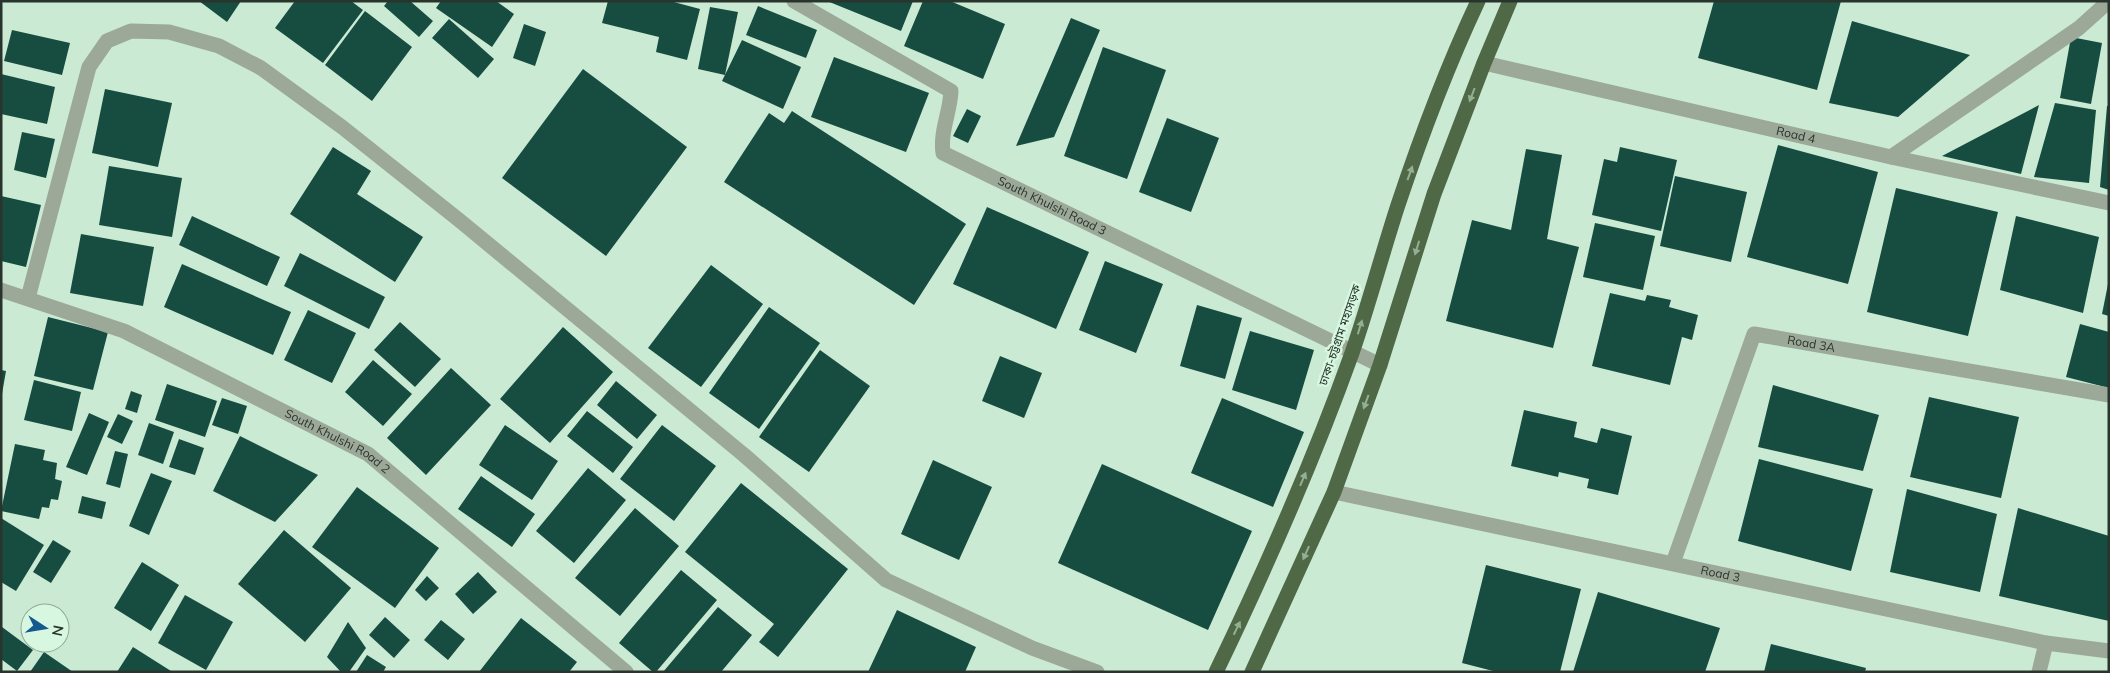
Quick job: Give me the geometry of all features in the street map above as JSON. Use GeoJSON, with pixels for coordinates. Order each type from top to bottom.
{"type":"FeatureCollection","features":[{"type":"Feature","properties":{"kind":"highway","name":"ঢাকা-চট্টগ্রাম মহাসড়ক"},"geometry":{"type":"LineString","coordinates":[[1216,672],[1254,592],[1305,476],[1352,352],[1399,203],[1452,57],[1478,1]]}},
{"type":"Feature","properties":{"kind":"highway"},"geometry":{"type":"LineString","coordinates":[[1252,672],[1334,492],[1380,365],[1434,194],[1510,1]]}},
{"type":"Feature","properties":{"kind":"street","name":"South Khulshi Road 3"},"geometry":{"type":"LineString","coordinates":[[794,1],[951,91],[950,104],[941,140],[943,153],[1380,365]]}},
{"type":"Feature","properties":{"kind":"street"},"geometry":{"type":"LineString","coordinates":[[1891,157],[2079,28],[2109,1]]}},
{"type":"Feature","properties":{"kind":"street"},"geometry":{"type":"LineString","coordinates":[[28,298],[89,67],[107,42],[131,32],[169,32],[219,46],[261,68],[342,127],[736,449],[886,580],[1032,648],[1097,672]]}},
{"type":"Feature","properties":{"kind":"street","name":"Road 4"},"geometry":{"type":"LineString","coordinates":[[1484,64],[1891,157],[2109,204]]}},
{"type":"Feature","properties":{"kind":"street","name":"South Khulshi Road 2"},"geometry":{"type":"LineString","coordinates":[[1,290],[124,331],[368,454],[626,672]]}},
{"type":"Feature","properties":{"kind":"street","name":"Road 3A"},"geometry":{"type":"LineString","coordinates":[[1673,564],[1754,334],[2109,395]]}},
{"type":"Feature","properties":{"kind":"street","name":"Road 3"},"geometry":{"type":"LineString","coordinates":[[1334,492],[2046,643],[2109,651]]}},
{"type":"Feature","properties":{"kind":"street"},"geometry":{"type":"LineString","coordinates":[[2039,672],[2046,643]]}},
{"type":"Feature","properties":{"kind":"building"},"geometry":{"type":"Polygon","coordinates":[[[199,1],[241,1],[227,22],[199,1]]]}},
{"type":"Feature","properties":{"kind":"building"},"geometry":{"type":"Polygon","coordinates":[[[295,1],[351,1],[363,10],[323,63],[275,28],[295,1]]]}},
{"type":"Feature","properties":{"kind":"building"},"geometry":{"type":"Polygon","coordinates":[[[388,1],[410,1],[433,21],[419,37],[384,6],[388,1]]]}},
{"type":"Feature","properties":{"kind":"building"},"geometry":{"type":"Polygon","coordinates":[[[441,1],[496,1],[514,14],[492,47],[436,8],[441,1]]]}},
{"type":"Feature","properties":{"kind":"building"},"geometry":{"type":"Polygon","coordinates":[[[608,1],[670,1],[700,9],[687,60],[656,52],[659,37],[602,23],[608,1]]]}},
{"type":"Feature","properties":{"kind":"building"},"geometry":{"type":"Polygon","coordinates":[[[827,1],[913,1],[901,31],[827,1]]]}},
{"type":"Feature","properties":{"kind":"building"},"geometry":{"type":"Polygon","coordinates":[[[923,1],[950,1],[1005,24],[983,79],[904,46],[923,1]]]}},
{"type":"Feature","properties":{"kind":"building"},"geometry":{"type":"Polygon","coordinates":[[[1714,1],[1841,1],[1817,90],[1698,58],[1714,1]]]}},
{"type":"Feature","properties":{"kind":"building"},"geometry":{"type":"Polygon","coordinates":[[[758,6],[817,30],[806,58],[746,35],[758,6]]]}},
{"type":"Feature","properties":{"kind":"building"},"geometry":{"type":"Polygon","coordinates":[[[710,7],[738,12],[725,75],[698,69],[710,7]]]}},
{"type":"Feature","properties":{"kind":"building"},"geometry":{"type":"Polygon","coordinates":[[[365,11],[412,47],[372,101],[325,65],[365,11]]]}},
{"type":"Feature","properties":{"kind":"building"},"geometry":{"type":"Polygon","coordinates":[[[1071,18],[1100,30],[1054,137],[1016,146],[1071,18]]]}},
{"type":"Feature","properties":{"kind":"building"},"geometry":{"type":"Polygon","coordinates":[[[449,19],[494,59],[478,78],[432,38],[449,19]]]}},
{"type":"Feature","properties":{"kind":"building"},"geometry":{"type":"Polygon","coordinates":[[[1852,21],[1970,55],[1898,117],[1829,103],[1852,21]]]}},
{"type":"Feature","properties":{"kind":"building"},"geometry":{"type":"Polygon","coordinates":[[[524,24],[546,32],[535,66],[513,58],[524,24]]]}},
{"type":"Feature","properties":{"kind":"building"},"geometry":{"type":"Polygon","coordinates":[[[12,30],[70,43],[62,75],[4,61],[12,30]]]}},
{"type":"Feature","properties":{"kind":"building"},"geometry":{"type":"Polygon","coordinates":[[[2071,37],[2102,43],[2091,104],[2060,98],[2071,37]]]}},
{"type":"Feature","properties":{"kind":"building"},"geometry":{"type":"Polygon","coordinates":[[[742,40],[801,67],[783,109],[722,81],[742,40]]]}},
{"type":"Feature","properties":{"kind":"building"},"geometry":{"type":"Polygon","coordinates":[[[1103,47],[1166,70],[1127,179],[1064,156],[1103,47]]]}},
{"type":"Feature","properties":{"kind":"building"},"geometry":{"type":"Polygon","coordinates":[[[834,57],[929,93],[906,152],[811,117],[834,57]]]}},
{"type":"Feature","properties":{"kind":"building"},"geometry":{"type":"Polygon","coordinates":[[[583,69],[687,147],[606,256],[502,178],[583,69]]]}},
{"type":"Feature","properties":{"kind":"building"},"geometry":{"type":"Polygon","coordinates":[[[1,74],[55,87],[47,124],[1,114],[1,74]]]}},
{"type":"Feature","properties":{"kind":"building"},"geometry":{"type":"Polygon","coordinates":[[[105,89],[172,103],[158,167],[92,153],[105,89]]]}},
{"type":"Feature","properties":{"kind":"building"},"geometry":{"type":"Polygon","coordinates":[[[2055,103],[2096,110],[2089,183],[2034,177],[2055,103]]]}},
{"type":"Feature","properties":{"kind":"building"},"geometry":{"type":"Polygon","coordinates":[[[2039,105],[2021,174],[1942,156],[2039,105]]]}},
{"type":"Feature","properties":{"kind":"building"},"geometry":{"type":"Polygon","coordinates":[[[2107,106],[2109,106],[2109,190],[2100,187],[2107,106]]]}},
{"type":"Feature","properties":{"kind":"building"},"geometry":{"type":"Polygon","coordinates":[[[967,109],[981,116],[968,143],[953,136],[967,109]]]}},
{"type":"Feature","properties":{"kind":"building"},"geometry":{"type":"Polygon","coordinates":[[[792,111],[966,224],[914,305],[724,182],[769,113],[784,123],[792,111]]]}},
{"type":"Feature","properties":{"kind":"building"},"geometry":{"type":"Polygon","coordinates":[[[1167,118],[1219,138],[1191,212],[1139,192],[1167,118]]]}},
{"type":"Feature","properties":{"kind":"building"},"geometry":{"type":"Polygon","coordinates":[[[22,132],[55,139],[46,178],[14,170],[22,132]]]}},
{"type":"Feature","properties":{"kind":"building"},"geometry":{"type":"Polygon","coordinates":[[[1778,145],[1878,172],[1848,284],[1747,257],[1778,145]]]}},
{"type":"Feature","properties":{"kind":"building"},"geometry":{"type":"Polygon","coordinates":[[[333,147],[371,171],[357,194],[423,237],[395,282],[290,214],[333,147]]]}},
{"type":"Feature","properties":{"kind":"building"},"geometry":{"type":"Polygon","coordinates":[[[1620,147],[1677,160],[1661,231],[1592,215],[1604,159],[1617,162],[1620,147]]]}},
{"type":"Feature","properties":{"kind":"building"},"geometry":{"type":"Polygon","coordinates":[[[1526,149],[1562,155],[1547,239],[1579,247],[1553,348],[1446,321],[1472,220],[1511,230],[1526,149]]]}},
{"type":"Feature","properties":{"kind":"building"},"geometry":{"type":"Polygon","coordinates":[[[109,166],[182,178],[172,237],[99,225],[109,166]]]}},
{"type":"Feature","properties":{"kind":"building"},"geometry":{"type":"Polygon","coordinates":[[[1675,176],[1747,192],[1731,262],[1660,246],[1675,176]]]}},
{"type":"Feature","properties":{"kind":"building"},"geometry":{"type":"Polygon","coordinates":[[[1896,188],[1998,212],[1968,336],[1867,312],[1896,188]]]}},
{"type":"Feature","properties":{"kind":"building"},"geometry":{"type":"Polygon","coordinates":[[[1,196],[41,205],[26,267],[1,261],[1,196]]]}},
{"type":"Feature","properties":{"kind":"building"},"geometry":{"type":"Polygon","coordinates":[[[987,207],[1089,252],[1056,329],[953,284],[987,207]]]}},
{"type":"Feature","properties":{"kind":"building"},"geometry":{"type":"Polygon","coordinates":[[[192,216],[280,257],[267,286],[179,245],[192,216]]]}},
{"type":"Feature","properties":{"kind":"building"},"geometry":{"type":"Polygon","coordinates":[[[2016,216],[2099,237],[2083,313],[2000,290],[2016,216]]]}},
{"type":"Feature","properties":{"kind":"building"},"geometry":{"type":"Polygon","coordinates":[[[1595,223],[1655,236],[1643,290],[1583,277],[1595,223]]]}},
{"type":"Feature","properties":{"kind":"building"},"geometry":{"type":"Polygon","coordinates":[[[81,234],[154,247],[143,306],[70,293],[81,234]]]}},
{"type":"Feature","properties":{"kind":"building"},"geometry":{"type":"Polygon","coordinates":[[[300,253],[385,297],[369,329],[284,286],[300,253]]]}},
{"type":"Feature","properties":{"kind":"building"},"geometry":{"type":"Polygon","coordinates":[[[1105,261],[1163,284],[1136,353],[1079,330],[1105,261]]]}},
{"type":"Feature","properties":{"kind":"building"},"geometry":{"type":"Polygon","coordinates":[[[182,264],[291,312],[273,355],[164,307],[182,264]]]}},
{"type":"Feature","properties":{"kind":"building"},"geometry":{"type":"Polygon","coordinates":[[[711,265],[763,304],[701,387],[648,348],[711,265]]]}},
{"type":"Feature","properties":{"kind":"building"},"geometry":{"type":"Polygon","coordinates":[[[2109,284],[2109,316],[2102,314],[2109,284]]]}},
{"type":"Feature","properties":{"kind":"building"},"geometry":{"type":"Polygon","coordinates":[[[1610,293],[1645,301],[1647,295],[1671,300],[1669,307],[1698,315],[1692,340],[1682,337],[1670,385],[1592,366],[1610,293]]]}},
{"type":"Feature","properties":{"kind":"building"},"geometry":{"type":"Polygon","coordinates":[[[1197,305],[1242,318],[1225,379],[1180,366],[1197,305]]]}},
{"type":"Feature","properties":{"kind":"building"},"geometry":{"type":"Polygon","coordinates":[[[769,307],[820,343],[759,429],[709,393],[769,307]]]}},
{"type":"Feature","properties":{"kind":"building"},"geometry":{"type":"Polygon","coordinates":[[[308,310],[356,333],[332,383],[284,360],[308,310]]]}},
{"type":"Feature","properties":{"kind":"building"},"geometry":{"type":"Polygon","coordinates":[[[48,317],[108,332],[93,390],[34,376],[48,317]]]}},
{"type":"Feature","properties":{"kind":"building"},"geometry":{"type":"Polygon","coordinates":[[[400,322],[441,359],[415,387],[374,350],[400,322]]]}},
{"type":"Feature","properties":{"kind":"building"},"geometry":{"type":"Polygon","coordinates":[[[2080,324],[2109,332],[2109,388],[2066,377],[2080,324]]]}},
{"type":"Feature","properties":{"kind":"building"},"geometry":{"type":"Polygon","coordinates":[[[563,327],[613,372],[550,443],[500,399],[563,327]]]}},
{"type":"Feature","properties":{"kind":"building"},"geometry":{"type":"Polygon","coordinates":[[[1250,331],[1314,350],[1296,410],[1232,390],[1250,331]]]}},
{"type":"Feature","properties":{"kind":"building"},"geometry":{"type":"Polygon","coordinates":[[[820,350],[870,386],[809,472],[759,437],[820,350]]]}},
{"type":"Feature","properties":{"kind":"building"},"geometry":{"type":"Polygon","coordinates":[[[1000,356],[1042,373],[1024,418],[982,401],[1000,356]]]}},
{"type":"Feature","properties":{"kind":"building"},"geometry":{"type":"Polygon","coordinates":[[[373,360],[412,394],[383,426],[345,392],[373,360]]]}},
{"type":"Feature","properties":{"kind":"building"},"geometry":{"type":"Polygon","coordinates":[[[451,368],[491,405],[426,475],[387,438],[451,368]]]}},
{"type":"Feature","properties":{"kind":"building"},"geometry":{"type":"Polygon","coordinates":[[[1,370],[6,371],[2,394],[1,394],[1,370]]]}},
{"type":"Feature","properties":{"kind":"building"},"geometry":{"type":"Polygon","coordinates":[[[34,380],[81,392],[72,431],[24,420],[34,380]]]}},
{"type":"Feature","properties":{"kind":"building"},"geometry":{"type":"Polygon","coordinates":[[[616,381],[657,415],[637,439],[597,405],[616,381]]]}},
{"type":"Feature","properties":{"kind":"building"},"geometry":{"type":"Polygon","coordinates":[[[167,384],[217,401],[205,437],[155,420],[167,384]]]}},
{"type":"Feature","properties":{"kind":"building"},"geometry":{"type":"Polygon","coordinates":[[[1773,385],[1879,415],[1863,471],[1758,447],[1773,385]]]}},
{"type":"Feature","properties":{"kind":"building"},"geometry":{"type":"Polygon","coordinates":[[[131,391],[142,395],[137,413],[125,409],[131,391]]]}},
{"type":"Feature","properties":{"kind":"building"},"geometry":{"type":"Polygon","coordinates":[[[1929,397],[2019,417],[2001,498],[1910,477],[1929,397]]]}},
{"type":"Feature","properties":{"kind":"building"},"geometry":{"type":"Polygon","coordinates":[[[222,398],[247,406],[238,434],[212,425],[222,398]]]}},
{"type":"Feature","properties":{"kind":"building"},"geometry":{"type":"Polygon","coordinates":[[[1222,398],[1304,432],[1273,507],[1191,473],[1222,398]]]}},
{"type":"Feature","properties":{"kind":"building"},"geometry":{"type":"Polygon","coordinates":[[[1524,410],[1577,422],[1574,437],[1597,443],[1601,428],[1632,436],[1618,495],[1587,488],[1589,479],[1559,472],[1558,477],[1511,466],[1524,410]]]}},
{"type":"Feature","properties":{"kind":"building"},"geometry":{"type":"Polygon","coordinates":[[[587,411],[633,447],[613,473],[567,436],[587,411]]]}},
{"type":"Feature","properties":{"kind":"building"},"geometry":{"type":"Polygon","coordinates":[[[89,413],[109,422],[87,475],[66,467],[89,413]]]}},
{"type":"Feature","properties":{"kind":"building"},"geometry":{"type":"Polygon","coordinates":[[[118,414],[133,421],[122,444],[107,437],[118,414]]]}},
{"type":"Feature","properties":{"kind":"building"},"geometry":{"type":"Polygon","coordinates":[[[149,423],[174,432],[163,464],[138,455],[149,423]]]}},
{"type":"Feature","properties":{"kind":"building"},"geometry":{"type":"Polygon","coordinates":[[[505,425],[558,461],[532,500],[479,465],[505,425]]]}},
{"type":"Feature","properties":{"kind":"building"},"geometry":{"type":"Polygon","coordinates":[[[662,425],[716,466],[674,521],[620,479],[662,425]]]}},
{"type":"Feature","properties":{"kind":"building"},"geometry":{"type":"Polygon","coordinates":[[[240,436],[318,475],[275,522],[213,491],[240,436]]]}},
{"type":"Feature","properties":{"kind":"building"},"geometry":{"type":"Polygon","coordinates":[[[179,439],[204,448],[195,475],[169,467],[179,439]]]}},
{"type":"Feature","properties":{"kind":"building"},"geometry":{"type":"Polygon","coordinates":[[[15,444],[45,450],[43,460],[57,463],[55,479],[62,481],[58,500],[51,499],[49,508],[42,507],[39,519],[1,511],[15,444]]]}},
{"type":"Feature","properties":{"kind":"building"},"geometry":{"type":"Polygon","coordinates":[[[115,451],[128,454],[120,488],[106,484],[115,451]]]}},
{"type":"Feature","properties":{"kind":"building"},"geometry":{"type":"Polygon","coordinates":[[[1759,459],[1873,489],[1851,571],[1738,541],[1759,459]]]}},
{"type":"Feature","properties":{"kind":"building"},"geometry":{"type":"Polygon","coordinates":[[[933,460],[992,487],[959,560],[901,534],[933,460]]]}},
{"type":"Feature","properties":{"kind":"building"},"geometry":{"type":"Polygon","coordinates":[[[1102,464],[1252,531],[1208,630],[1058,563],[1102,464]]]}},
{"type":"Feature","properties":{"kind":"building"},"geometry":{"type":"Polygon","coordinates":[[[588,468],[626,500],[574,563],[536,531],[588,468]]]}},
{"type":"Feature","properties":{"kind":"building"},"geometry":{"type":"Polygon","coordinates":[[[151,473],[172,481],[149,535],[129,526],[151,473]]]}},
{"type":"Feature","properties":{"kind":"building"},"geometry":{"type":"Polygon","coordinates":[[[481,476],[535,514],[512,547],[458,509],[481,476]]]}},
{"type":"Feature","properties":{"kind":"building"},"geometry":{"type":"Polygon","coordinates":[[[741,483],[848,569],[778,657],[759,642],[774,624],[685,552],[741,483]]]}},
{"type":"Feature","properties":{"kind":"building"},"geometry":{"type":"Polygon","coordinates":[[[357,487],[439,548],[395,608],[312,547],[357,487]]]}},
{"type":"Feature","properties":{"kind":"building"},"geometry":{"type":"Polygon","coordinates":[[[1907,489],[1997,514],[1980,592],[1890,572],[1907,489]]]}},
{"type":"Feature","properties":{"kind":"building"},"geometry":{"type":"Polygon","coordinates":[[[82,496],[106,502],[102,519],[78,513],[82,496]]]}},
{"type":"Feature","properties":{"kind":"building"},"geometry":{"type":"Polygon","coordinates":[[[635,508],[679,546],[620,616],[575,578],[635,508]]]}},
{"type":"Feature","properties":{"kind":"building"},"geometry":{"type":"Polygon","coordinates":[[[2018,508],[2109,536],[2109,621],[1999,596],[2018,508]]]}},
{"type":"Feature","properties":{"kind":"building"},"geometry":{"type":"Polygon","coordinates":[[[1,518],[44,545],[16,591],[1,582],[1,518]]]}},
{"type":"Feature","properties":{"kind":"building"},"geometry":{"type":"Polygon","coordinates":[[[284,530],[351,588],[305,642],[238,584],[284,530]]]}},
{"type":"Feature","properties":{"kind":"building"},"geometry":{"type":"Polygon","coordinates":[[[53,540],[71,551],[51,583],[33,572],[53,540]]]}},
{"type":"Feature","properties":{"kind":"building"},"geometry":{"type":"Polygon","coordinates":[[[142,562],[179,585],[151,631],[114,608],[142,562]]]}},
{"type":"Feature","properties":{"kind":"building"},"geometry":{"type":"Polygon","coordinates":[[[1486,565],[1581,589],[1560,672],[1497,672],[1462,663],[1486,565]]]}},
{"type":"Feature","properties":{"kind":"building"},"geometry":{"type":"Polygon","coordinates":[[[681,570],[717,600],[656,672],[653,672],[619,643],[681,570]]]}},
{"type":"Feature","properties":{"kind":"building"},"geometry":{"type":"Polygon","coordinates":[[[478,572],[497,592],[473,614],[455,594],[478,572]]]}},
{"type":"Feature","properties":{"kind":"building"},"geometry":{"type":"Polygon","coordinates":[[[427,576],[439,588],[426,601],[415,590],[427,576]]]}},
{"type":"Feature","properties":{"kind":"building"},"geometry":{"type":"Polygon","coordinates":[[[1598,592],[1720,628],[1705,672],[1573,672],[1598,592]]]}},
{"type":"Feature","properties":{"kind":"building"},"geometry":{"type":"Polygon","coordinates":[[[185,595],[233,622],[206,670],[158,643],[185,595]]]}},
{"type":"Feature","properties":{"kind":"building"},"geometry":{"type":"Polygon","coordinates":[[[718,607],[752,635],[721,672],[663,672],[718,607]]]}},
{"type":"Feature","properties":{"kind":"building"},"geometry":{"type":"Polygon","coordinates":[[[897,610],[976,647],[965,672],[868,672],[897,610]]]}},
{"type":"Feature","properties":{"kind":"building"},"geometry":{"type":"Polygon","coordinates":[[[385,617],[410,640],[394,658],[369,635],[385,617]]]}},
{"type":"Feature","properties":{"kind":"building"},"geometry":{"type":"Polygon","coordinates":[[[521,618],[577,662],[569,672],[479,672],[521,618]]]}},
{"type":"Feature","properties":{"kind":"building"},"geometry":{"type":"Polygon","coordinates":[[[441,620],[465,639],[448,660],[424,640],[441,620]]]}},
{"type":"Feature","properties":{"kind":"building"},"geometry":{"type":"Polygon","coordinates":[[[348,622],[366,648],[349,672],[341,672],[327,657],[348,622]]]}},
{"type":"Feature","properties":{"kind":"building"},"geometry":{"type":"Polygon","coordinates":[[[2,627],[20,640],[20,653],[31,653],[17,671],[1,659],[2,627]]]}},
{"type":"Feature","properties":{"kind":"building"},"geometry":{"type":"Polygon","coordinates":[[[1771,644],[1866,668],[1865,672],[1764,672],[1771,644]]]}},
{"type":"Feature","properties":{"kind":"building"},"geometry":{"type":"Polygon","coordinates":[[[133,647],[171,671],[117,672],[133,647]]]}},
{"type":"Feature","properties":{"kind":"building"},"geometry":{"type":"Polygon","coordinates":[[[43,653],[45,653],[73,672],[30,672],[43,653]]]}},
{"type":"Feature","properties":{"kind":"building"},"geometry":{"type":"Polygon","coordinates":[[[367,655],[386,667],[383,672],[356,672],[367,655]]]}}]}
